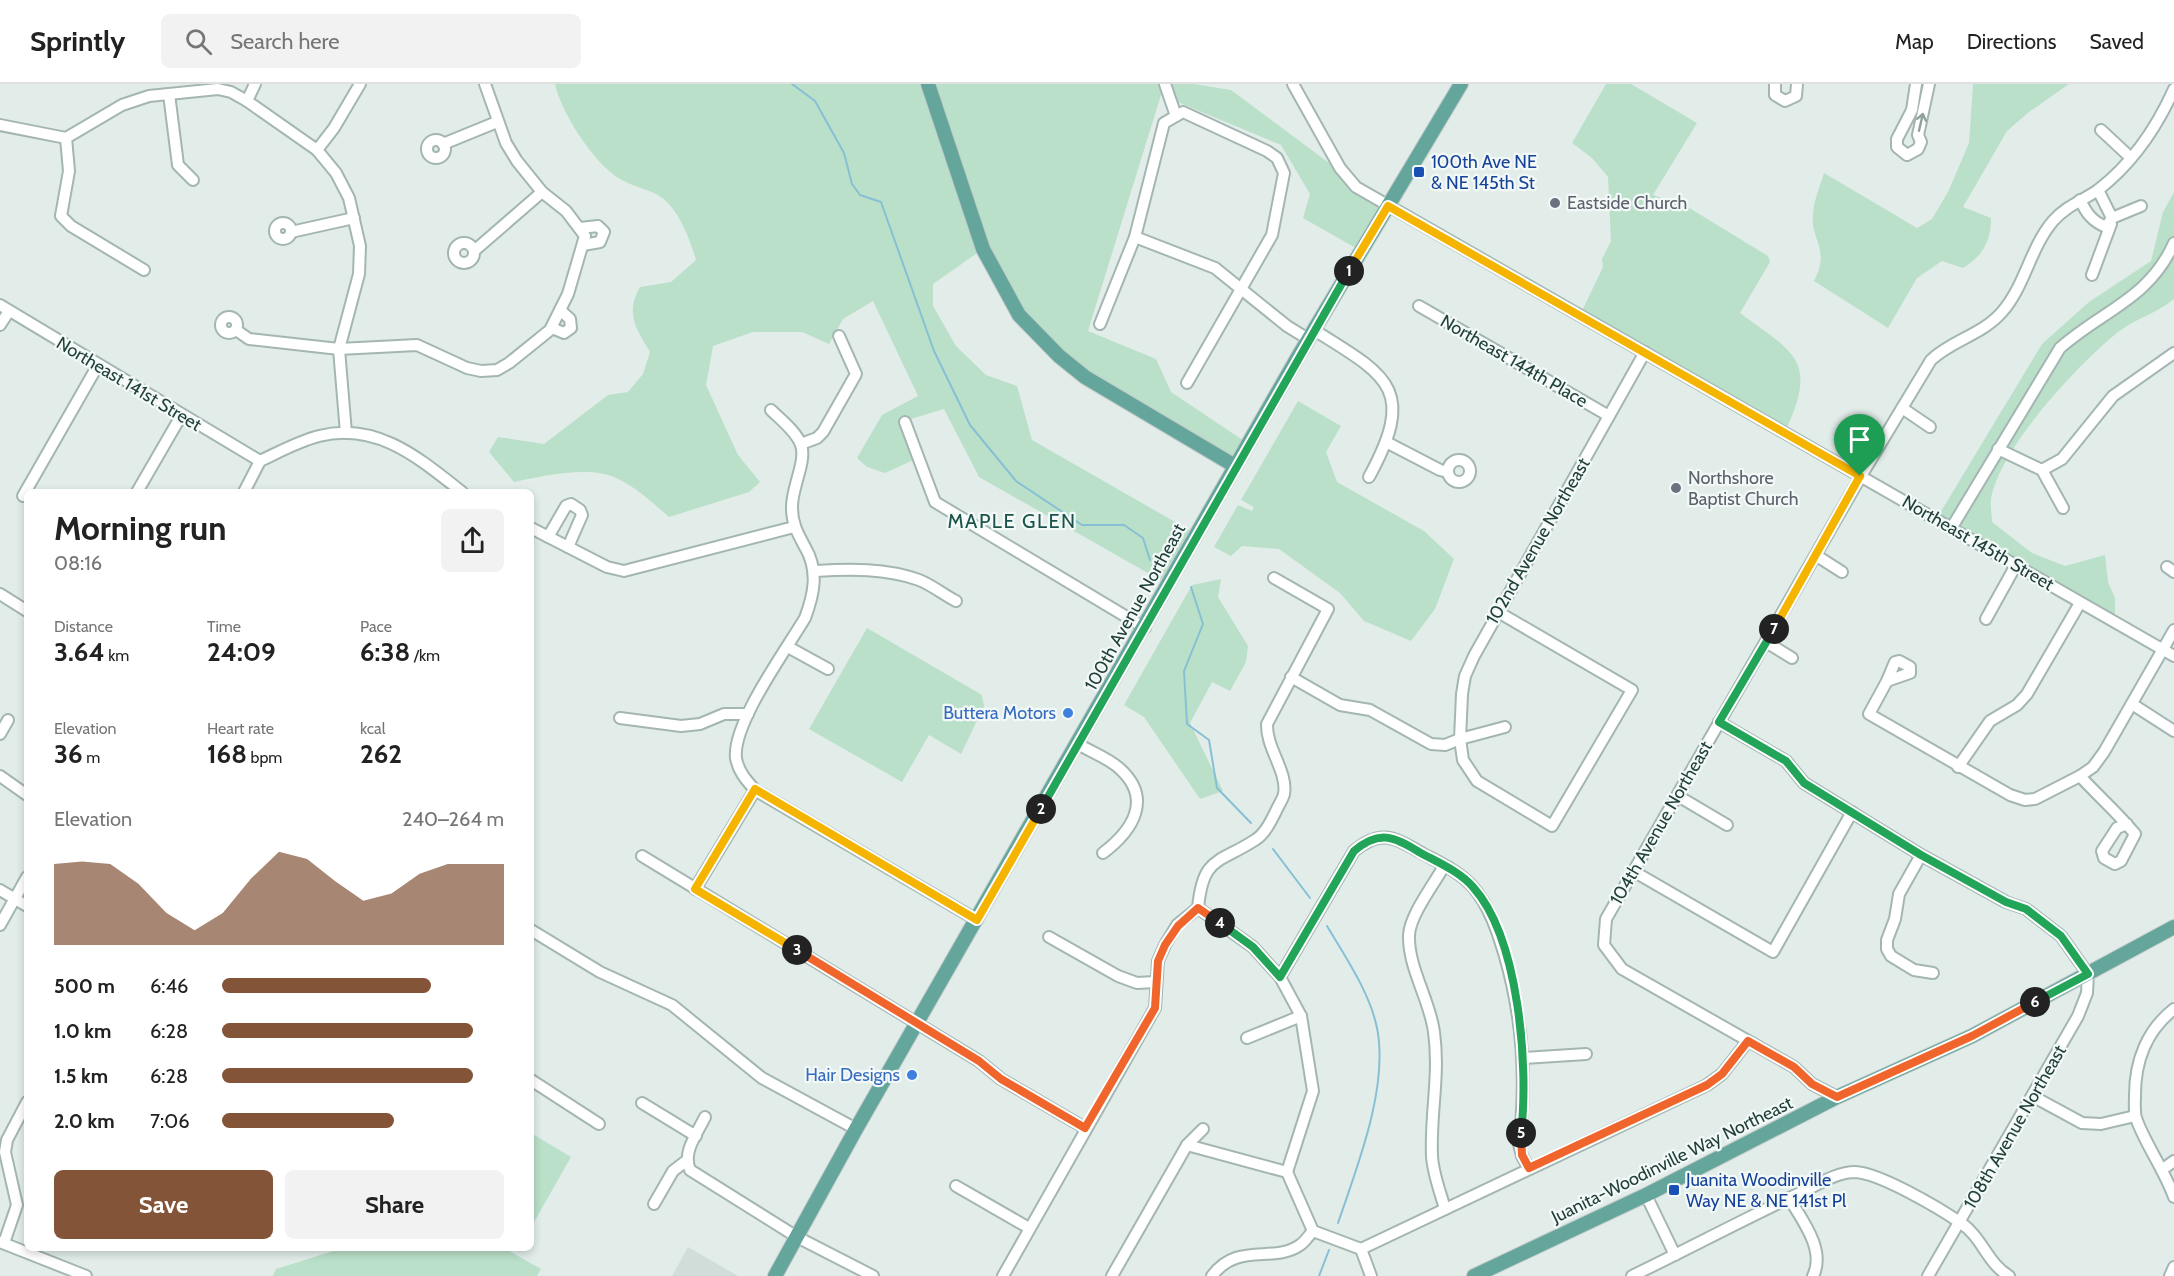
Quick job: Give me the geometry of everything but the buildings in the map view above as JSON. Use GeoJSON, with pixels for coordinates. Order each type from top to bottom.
{"type":"FeatureCollection","features":[{"type":"Feature","properties":{"kind":"main road"},"geometry":{"type":"LineString","coordinates":[[928,84],[983,249],[1019,315],[1059,356],[1085,377],[1235,466]]}},
{"type":"Feature","properties":{"kind":"main road","name":"100th Avenue Northeast"},"geometry":{"type":"LineString","coordinates":[[775,1276],[856,1129],[1145,628],[1235,466],[1311,334],[1461,84]]}},
{"type":"Feature","properties":{"kind":"main road","name":"Juanita-Woodinville Way Northeast"},"geometry":{"type":"LineString","coordinates":[[1474,1276],[1646,1195],[1837,1097],[1972,1036],[2174,927]]}},
{"type":"Feature","properties":{"kind":"street"},"geometry":{"type":"LineString","coordinates":[[247,101],[255,84]]}},
{"type":"Feature","properties":{"kind":"street"},"geometry":{"type":"LineString","coordinates":[[317,150],[334,128],[360,84]]}},
{"type":"Feature","properties":{"kind":"street"},"geometry":{"type":"LineString","coordinates":[[236,330],[249,339],[339,349],[417,345],[467,368],[481,371],[497,369],[509,363],[552,328],[568,294],[585,236],[566,211],[542,192],[506,143],[485,84]]}},
{"type":"Feature","properties":{"kind":"street"},"geometry":{"type":"LineString","coordinates":[[1165,84],[1176,116]]}},
{"type":"Feature","properties":{"kind":"street","name":"Northeast 145th Street"},"geometry":{"type":"LineString","coordinates":[[1293,84],[1348,178],[1356,187],[2174,656]]}},
{"type":"Feature","properties":{"kind":"street"},"geometry":{"type":"LineString","coordinates":[[1775,84],[1775,95],[1785,101],[1796,96],[1797,84]]}},
{"type":"Feature","properties":{"kind":"street"},"geometry":{"type":"LineString","coordinates":[[1916,84],[1912,110],[1897,139],[1897,147],[1907,155],[1918,149],[1921,142],[1918,135],[1929,84]]}},
{"type":"Feature","properties":{"kind":"street"},"geometry":{"type":"LineString","coordinates":[[0,125],[66,138],[122,105],[148,96],[218,89],[231,92],[247,101],[317,150],[336,174],[354,218],[360,246],[359,274],[339,349],[346,433]]}},
{"type":"Feature","properties":{"kind":"street","name":"104th Avenue Northeast"},"geometry":{"type":"LineString","coordinates":[[1748,1041],[1622,969],[1604,945],[1606,919],[1860,476],[1930,360],[1944,348],[1971,337],[1989,325],[2002,312],[2013,298],[2041,237],[2065,208],[2098,190],[2149,138],[2174,89]]}},
{"type":"Feature","properties":{"kind":"street"},"geometry":{"type":"LineString","coordinates":[[169,94],[178,165],[193,180]]}},
{"type":"Feature","properties":{"kind":"street"},"geometry":{"type":"LineString","coordinates":[[1100,324],[1135,237],[1164,123],[1183,112],[1267,151],[1281,164],[1284,173],[1272,235],[1187,383]]}},
{"type":"Feature","properties":{"kind":"street"},"geometry":{"type":"LineString","coordinates":[[443,144],[497,122]]}},
{"type":"Feature","properties":{"kind":"street"},"geometry":{"type":"LineString","coordinates":[[2101,130],[2131,158]]}},
{"type":"Feature","properties":{"kind":"street"},"geometry":{"type":"LineString","coordinates":[[66,138],[69,171],[61,216],[71,226],[144,270]]}},
{"type":"Feature","properties":{"kind":"street"},"geometry":{"type":"LineString","coordinates":[[2092,275],[2111,220],[2098,190]]}},
{"type":"Feature","properties":{"kind":"street"},"geometry":{"type":"LineString","coordinates":[[474,251],[542,192]]}},
{"type":"Feature","properties":{"kind":"street"},"geometry":{"type":"LineString","coordinates":[[2080,201],[2087,214],[2096,223],[2106,227],[2111,220],[2141,206]]}},
{"type":"Feature","properties":{"kind":"street"},"geometry":{"type":"LineString","coordinates":[[291,232],[354,218]]}},
{"type":"Feature","properties":{"kind":"street"},"geometry":{"type":"LineString","coordinates":[[580,228],[598,226],[604,232],[600,242],[583,244]]}},
{"type":"Feature","properties":{"kind":"street"},"geometry":{"type":"LineString","coordinates":[[1135,237],[1215,268],[1287,326],[1311,334],[1368,363],[1379,374],[1391,399],[1392,418],[1388,442],[1369,477]]}},
{"type":"Feature","properties":{"kind":"street"},"geometry":{"type":"LineString","coordinates":[[1952,527],[2060,348],[2085,326],[2138,293],[2162,265],[2174,243]]}},
{"type":"Feature","properties":{"kind":"street","name":"Northeast 144th Place"},"geometry":{"type":"LineString","coordinates":[[1419,306],[1610,416]]}},
{"type":"Feature","properties":{"kind":"street"},"geometry":{"type":"LineString","coordinates":[[0,325],[4,308]]}},
{"type":"Feature","properties":{"kind":"street","name":"Northeast 141st Street"},"geometry":{"type":"LineString","coordinates":[[4,308],[180,416],[260,461]]}},
{"type":"Feature","properties":{"kind":"street"},"geometry":{"type":"LineString","coordinates":[[552,328],[564,333],[571,328],[570,320],[560,310]]}},
{"type":"Feature","properties":{"kind":"street"},"geometry":{"type":"LineString","coordinates":[[801,444],[817,438],[823,432],[856,374],[839,336]]}},
{"type":"Feature","properties":{"kind":"street","name":"102nd Avenue Northeast"},"geometry":{"type":"LineString","coordinates":[[1498,612],[1632,690],[1552,826],[1477,781],[1463,760],[1459,714],[1465,676],[1498,612],[1645,352]]}},
{"type":"Feature","properties":{"kind":"street"},"geometry":{"type":"LineString","coordinates":[[2042,470],[2062,459],[2113,396],[2174,353]]}},
{"type":"Feature","properties":{"kind":"street"},"geometry":{"type":"LineString","coordinates":[[27,489],[98,365]]}},
{"type":"Feature","properties":{"kind":"street"},"geometry":{"type":"LineString","coordinates":[[1902,408],[1930,427]]}},
{"type":"Feature","properties":{"kind":"street"},"geometry":{"type":"LineString","coordinates":[[771,410],[801,444],[803,453],[792,493],[794,527],[807,550],[815,571],[812,598],[805,618],[748,714],[738,738],[736,760],[741,774],[755,789],[977,920]]}},
{"type":"Feature","properties":{"kind":"street"},"geometry":{"type":"LineString","coordinates":[[138,489],[180,416]]}},
{"type":"Feature","properties":{"kind":"street"},"geometry":{"type":"LineString","coordinates":[[905,422],[935,502],[1145,628]]}},
{"type":"Feature","properties":{"kind":"street"},"geometry":{"type":"LineString","coordinates":[[246,489],[260,461],[319,435],[346,433],[379,436],[409,451],[458,489]]}},
{"type":"Feature","properties":{"kind":"street"},"geometry":{"type":"LineString","coordinates":[[1388,442],[1448,472]]}},
{"type":"Feature","properties":{"kind":"street"},"geometry":{"type":"LineString","coordinates":[[1998,449],[2042,470],[2063,508]]}},
{"type":"Feature","properties":{"kind":"street"},"geometry":{"type":"LineString","coordinates":[[548,537],[566,506],[571,504],[580,510],[582,515],[568,547]]}},
{"type":"Feature","properties":{"kind":"street"},"geometry":{"type":"LineString","coordinates":[[534,530],[607,567],[624,571],[794,527]]}},
{"type":"Feature","properties":{"kind":"street"},"geometry":{"type":"LineString","coordinates":[[1816,556],[1842,572]]}},
{"type":"Feature","properties":{"kind":"street"},"geometry":{"type":"LineString","coordinates":[[1986,619],[2016,565]]}},
{"type":"Feature","properties":{"kind":"street"},"geometry":{"type":"LineString","coordinates":[[815,571],[858,569],[890,573],[920,580],[957,601]]}},
{"type":"Feature","properties":{"kind":"street"},"geometry":{"type":"LineString","coordinates":[[1003,1276],[1155,1008],[1158,997],[1155,982],[1158,961],[1165,945],[1178,926],[1198,908],[1200,887],[1214,862],[1257,840],[1268,827],[1284,795],[1283,781],[1266,738],[1267,724],[1328,609],[1274,578]]}},
{"type":"Feature","properties":{"kind":"street"},"geometry":{"type":"LineString","coordinates":[[0,594],[24,608]]}},
{"type":"Feature","properties":{"kind":"street"},"geometry":{"type":"LineString","coordinates":[[1958,767],[1990,721],[2017,705],[2027,694],[2080,603]]}},
{"type":"Feature","properties":{"kind":"street"},"geometry":{"type":"LineString","coordinates":[[1887,681],[1869,714],[1958,767],[2010,795],[2025,800],[2046,795],[2093,767],[2104,752],[2174,630]]}},
{"type":"Feature","properties":{"kind":"street"},"geometry":{"type":"LineString","coordinates":[[1766,642],[1792,658]]}},
{"type":"Feature","properties":{"kind":"street"},"geometry":{"type":"LineString","coordinates":[[788,646],[828,669]]}},
{"type":"Feature","properties":{"kind":"street"},"geometry":{"type":"LineString","coordinates":[[1291,677],[1340,705],[1370,710],[1431,744],[1445,745],[1505,727]]}},
{"type":"Feature","properties":{"kind":"street"},"geometry":{"type":"LineString","coordinates":[[2132,704],[2174,731]]}},
{"type":"Feature","properties":{"kind":"street"},"geometry":{"type":"LineString","coordinates":[[620,718],[681,726],[700,724],[724,714],[748,714]]}},
{"type":"Feature","properties":{"kind":"street"},"geometry":{"type":"LineString","coordinates":[[0,734],[8,720]]}},
{"type":"Feature","properties":{"kind":"street"},"geometry":{"type":"LineString","coordinates":[[1719,722],[1786,761],[1804,783],[1921,855],[2006,902],[2026,909],[2061,936],[2088,974]]}},
{"type":"Feature","properties":{"kind":"street"},"geometry":{"type":"LineString","coordinates":[[1078,744],[1119,767],[1136,789],[1138,801],[1136,813],[1122,839],[1103,853]]}},
{"type":"Feature","properties":{"kind":"street"},"geometry":{"type":"LineString","coordinates":[[0,776],[24,793]]}},
{"type":"Feature","properties":{"kind":"street"},"geometry":{"type":"LineString","coordinates":[[2080,776],[2127,824]]}},
{"type":"Feature","properties":{"kind":"street"},"geometry":{"type":"LineString","coordinates":[[695,889],[755,789]]}},
{"type":"Feature","properties":{"kind":"street"},"geometry":{"type":"LineString","coordinates":[[1678,796],[1727,825]]}},
{"type":"Feature","properties":{"kind":"street"},"geometry":{"type":"LineString","coordinates":[[1633,871],[1773,952],[1852,812]]}},
{"type":"Feature","properties":{"kind":"street"},"geometry":{"type":"LineString","coordinates":[[1280,977],[1354,851],[1374,838],[1398,839],[1463,877],[1474,889],[1495,922],[1513,984],[1524,1058],[1519,1144],[1529,1168]]}},
{"type":"Feature","properties":{"kind":"street"},"geometry":{"type":"LineString","coordinates":[[1921,855],[1899,894],[1895,919],[1887,940],[1887,949],[1891,956],[1914,970],[1933,973]]}},
{"type":"Feature","properties":{"kind":"street"},"geometry":{"type":"LineString","coordinates":[[642,856],[919,1023],[979,1061],[1001,1079],[1085,1128]]}},
{"type":"Feature","properties":{"kind":"street"},"geometry":{"type":"LineString","coordinates":[[1444,866],[1414,919],[1409,933],[1410,948],[1434,1029],[1438,1067],[1432,1154],[1434,1172],[1445,1209]]}},
{"type":"Feature","properties":{"kind":"street"},"geometry":{"type":"LineString","coordinates":[[0,925],[24,882]]}},
{"type":"Feature","properties":{"kind":"street"},"geometry":{"type":"LineString","coordinates":[[0,890],[24,904]]}},
{"type":"Feature","properties":{"kind":"street"},"geometry":{"type":"LineString","coordinates":[[1198,908],[1253,947],[1280,977],[1301,1016],[1313,1091],[1287,1172],[1313,1231],[1361,1249],[1707,1085],[1722,1074],[1748,1041],[1794,1067],[1812,1084],[1837,1097]]}},
{"type":"Feature","properties":{"kind":"street"},"geometry":{"type":"LineString","coordinates":[[534,932],[600,972],[672,1005],[762,1078],[856,1129]]}},
{"type":"Feature","properties":{"kind":"street"},"geometry":{"type":"LineString","coordinates":[[1048,937],[1118,976],[1137,983],[1155,982]]}},
{"type":"Feature","properties":{"kind":"street","name":"108th Avenue Northeast"},"geometry":{"type":"LineString","coordinates":[[1928,1276],[2034,1096],[2078,1016],[2087,993],[2088,974]]}},
{"type":"Feature","properties":{"kind":"street"},"geometry":{"type":"LineString","coordinates":[[2174,1009],[2155,1028],[2142,1052],[2135,1074],[2135,1116],[2163,1169],[2174,1197]]}},
{"type":"Feature","properties":{"kind":"street"},"geometry":{"type":"LineString","coordinates":[[1246,1038],[1301,1016]]}},
{"type":"Feature","properties":{"kind":"street"},"geometry":{"type":"LineString","coordinates":[[1524,1058],[1587,1054]]}},
{"type":"Feature","properties":{"kind":"street"},"geometry":{"type":"LineString","coordinates":[[534,1082],[599,1124]]}},
{"type":"Feature","properties":{"kind":"street"},"geometry":{"type":"LineString","coordinates":[[2034,1096],[2082,1123],[2101,1124],[2135,1116]]}},
{"type":"Feature","properties":{"kind":"street"},"geometry":{"type":"LineString","coordinates":[[642,1103],[696,1136]]}},
{"type":"Feature","properties":{"kind":"street"},"geometry":{"type":"LineString","coordinates":[[24,1108],[7,1140],[5,1152],[17,1205],[2,1243],[86,1276]]}},
{"type":"Feature","properties":{"kind":"street"},"geometry":{"type":"LineString","coordinates":[[705,1117],[687,1153],[686,1161],[690,1170],[797,1237],[873,1276]]}},
{"type":"Feature","properties":{"kind":"street"},"geometry":{"type":"LineString","coordinates":[[1112,1276],[1187,1145],[1203,1129]]}},
{"type":"Feature","properties":{"kind":"street"},"geometry":{"type":"LineString","coordinates":[[1187,1145],[1287,1172]]}},
{"type":"Feature","properties":{"kind":"street"},"geometry":{"type":"LineString","coordinates":[[654,1204],[673,1171],[686,1161]]}},
{"type":"Feature","properties":{"kind":"street"},"geometry":{"type":"LineString","coordinates":[[2163,1169],[2174,1161]]}},
{"type":"Feature","properties":{"kind":"street"},"geometry":{"type":"LineString","coordinates":[[1632,1276],[1789,1198],[1837,1176],[1853,1172],[1868,1174],[1883,1180],[1960,1222],[1975,1233],[1990,1259],[2009,1276]]}},
{"type":"Feature","properties":{"kind":"street"},"geometry":{"type":"LineString","coordinates":[[956,1186],[1029,1228]]}},
{"type":"Feature","properties":{"kind":"street"},"geometry":{"type":"LineString","coordinates":[[1646,1195],[1675,1255]]}},
{"type":"Feature","properties":{"kind":"street"},"geometry":{"type":"LineString","coordinates":[[1789,1198],[1813,1242],[1818,1258],[1813,1276]]}},
{"type":"Feature","properties":{"kind":"street"},"geometry":{"type":"LineString","coordinates":[[1212,1276],[1224,1263],[1239,1256],[1299,1246],[1313,1231]]}},
{"type":"Feature","properties":{"kind":"street"},"geometry":{"type":"LineString","coordinates":[[1361,1249],[1371,1276]]}},
{"type":"Feature","properties":{"kind":"street"},"geometry":{"type":"LineString","coordinates":[[2170,1276],[2174,1267]]}},
{"type":"Feature","properties":{"kind":"shaded area"},"geometry":{"type":"Polygon","coordinates":[[[688,1247],[738,1276],[672,1276],[688,1247]]]}},
{"type":"Feature","properties":{"kind":"green space"},"geometry":{"type":"Polygon","coordinates":[[[555,84],[1194,84],[1231,90],[1387,206],[1361,251],[1303,218],[1310,194],[1281,145],[1161,95],[1088,331],[1156,359],[1171,392],[1244,441],[1233,456],[1085,377],[1042,339],[983,249],[933,284],[933,306],[956,346],[986,375],[1017,386],[1032,440],[1196,534],[1169,585],[979,477],[944,409],[904,421],[918,458],[885,473],[867,467],[857,458],[882,415],[918,396],[873,301],[843,319],[829,344],[802,332],[753,332],[713,346],[706,385],[738,455],[760,482],[749,492],[669,517],[630,486],[606,474],[566,473],[514,482],[489,452],[498,437],[544,444],[608,395],[628,392],[643,374],[650,352],[634,321],[633,305],[640,287],[671,282],[696,260],[686,233],[676,214],[664,199],[614,175],[596,158],[570,121],[555,84]]]}},
{"type":"Feature","properties":{"kind":"green space"},"geometry":{"type":"Polygon","coordinates":[[[1606,84],[1631,84],[1697,123],[1653,195],[1686,206],[1768,256],[1770,262],[1740,313],[1788,350],[1796,361],[1800,374],[1800,389],[1785,432],[1580,315],[1603,267],[1602,259],[1611,241],[1608,177],[1592,158],[1572,143],[1606,84]]]}},
{"type":"Feature","properties":{"kind":"green space"},"geometry":{"type":"Polygon","coordinates":[[[1973,84],[2069,84],[2029,112],[2007,131],[1963,207],[1991,218],[1987,241],[1981,253],[1963,268],[1942,261],[1917,278],[1888,328],[1814,281],[1821,261],[1814,231],[1813,214],[1824,173],[1917,228],[1932,219],[1948,192],[1969,143],[1973,84]]]}},
{"type":"Feature","properties":{"kind":"green space"},"geometry":{"type":"Polygon","coordinates":[[[2174,192],[2174,299],[2118,332],[2063,385],[2043,408],[2009,456],[1997,478],[1991,499],[1992,522],[2032,553],[2065,566],[2105,555],[2108,582],[2115,598],[2115,622],[1937,518],[2042,344],[2089,302],[2151,261],[2163,212],[2174,192]]]}},
{"type":"Feature","properties":{"kind":"green space"},"geometry":{"type":"Polygon","coordinates":[[[1298,401],[1341,426],[1326,452],[1337,482],[1424,531],[1454,559],[1435,609],[1411,641],[1364,621],[1340,593],[1279,549],[1242,546],[1231,556],[1214,547],[1238,505],[1252,511],[1254,507],[1241,500],[1298,401]]]}},
{"type":"Feature","properties":{"kind":"green space"},"geometry":{"type":"Polygon","coordinates":[[[1221,579],[1218,597],[1248,646],[1246,662],[1230,691],[1212,682],[1190,723],[1223,791],[1200,799],[1144,717],[1124,705],[1192,585],[1221,579]]]}},
{"type":"Feature","properties":{"kind":"green space"},"geometry":{"type":"Polygon","coordinates":[[[867,628],[982,695],[984,706],[961,754],[929,735],[902,782],[809,729],[867,628]]]}},
{"type":"Feature","properties":{"kind":"green space"},"geometry":{"type":"Polygon","coordinates":[[[534,1135],[571,1157],[534,1222],[534,1135]]]}},
{"type":"Feature","properties":{"kind":"green space"},"geometry":{"type":"Polygon","coordinates":[[[333,1251],[509,1251],[541,1269],[537,1276],[273,1276],[276,1269],[333,1251]]]}},
{"type":"Feature","properties":{"kind":"waterway"},"geometry":{"type":"LineString","coordinates":[[792,84],[815,101],[844,153],[852,184],[860,195],[881,202],[934,351],[970,425],[1016,481],[1082,525],[1124,525],[1143,538],[1150,560]]}},
{"type":"Feature","properties":{"kind":"waterway"},"geometry":{"type":"LineString","coordinates":[[1191,587],[1203,624],[1184,671],[1187,724],[1209,740],[1217,788],[1251,823]]}},
{"type":"Feature","properties":{"kind":"waterway"},"geometry":{"type":"LineString","coordinates":[[1273,849],[1310,898]]}},
{"type":"Feature","properties":{"kind":"waterway"},"geometry":{"type":"LineString","coordinates":[[1327,926],[1369,1002],[1377,1028],[1380,1051],[1379,1075],[1369,1127],[1338,1223]]}},
{"type":"Feature","properties":{"kind":"waterway"},"geometry":{"type":"LineString","coordinates":[[1319,1276],[1329,1250]]}},
{"type":"Feature","properties":{"kind":"place","name":"100th Ave NE & NE 145th St"},"geometry":{"type":"Point","coordinates":[1419,172]}},
{"type":"Feature","properties":{"kind":"place","name":"Eastside Church"},"geometry":{"type":"Point","coordinates":[1555,203]}},
{"type":"Feature","properties":{"kind":"place","name":"Northshore Baptist Church"},"geometry":{"type":"Point","coordinates":[1676,488]}},
{"type":"Feature","properties":{"kind":"place","name":"Buttera Motors"},"geometry":{"type":"Point","coordinates":[1068,713]}},
{"type":"Feature","properties":{"kind":"place","name":"Hair Designs"},"geometry":{"type":"Point","coordinates":[912,1075]}},
{"type":"Feature","properties":{"kind":"place","name":"Juanita Woodinville Way NE & NE 141st Pl"},"geometry":{"type":"Point","coordinates":[1674,1190]}},
{"type":"Feature","properties":{"kind":"district","name":"MAPLE GLEN"},"geometry":{"type":"Point","coordinates":[1012,521]}},
{"type":"Feature","properties":{"kind":"route"},"geometry":{"type":"LineString","coordinates":[[1388,206],[1860,476],[1719,722],[1786,761],[1804,783],[1921,855],[2006,902],[2026,909],[2061,936],[2088,974],[1972,1036],[1837,1097],[1812,1084],[1794,1067],[1748,1041],[1722,1074],[1707,1085],[1529,1168],[1519,1144],[1523,1117],[1524,1058],[1520,1021],[1513,984],[1495,922],[1474,889],[1463,877],[1398,839],[1374,838],[1354,851],[1280,977],[1253,947],[1198,908],[1178,926],[1165,945],[1158,961],[1155,982],[1158,997],[1155,1008],[1085,1128],[1001,1079],[979,1061],[930,1030],[695,889],[755,789],[977,920],[1299,355],[1388,206]]}}]}
